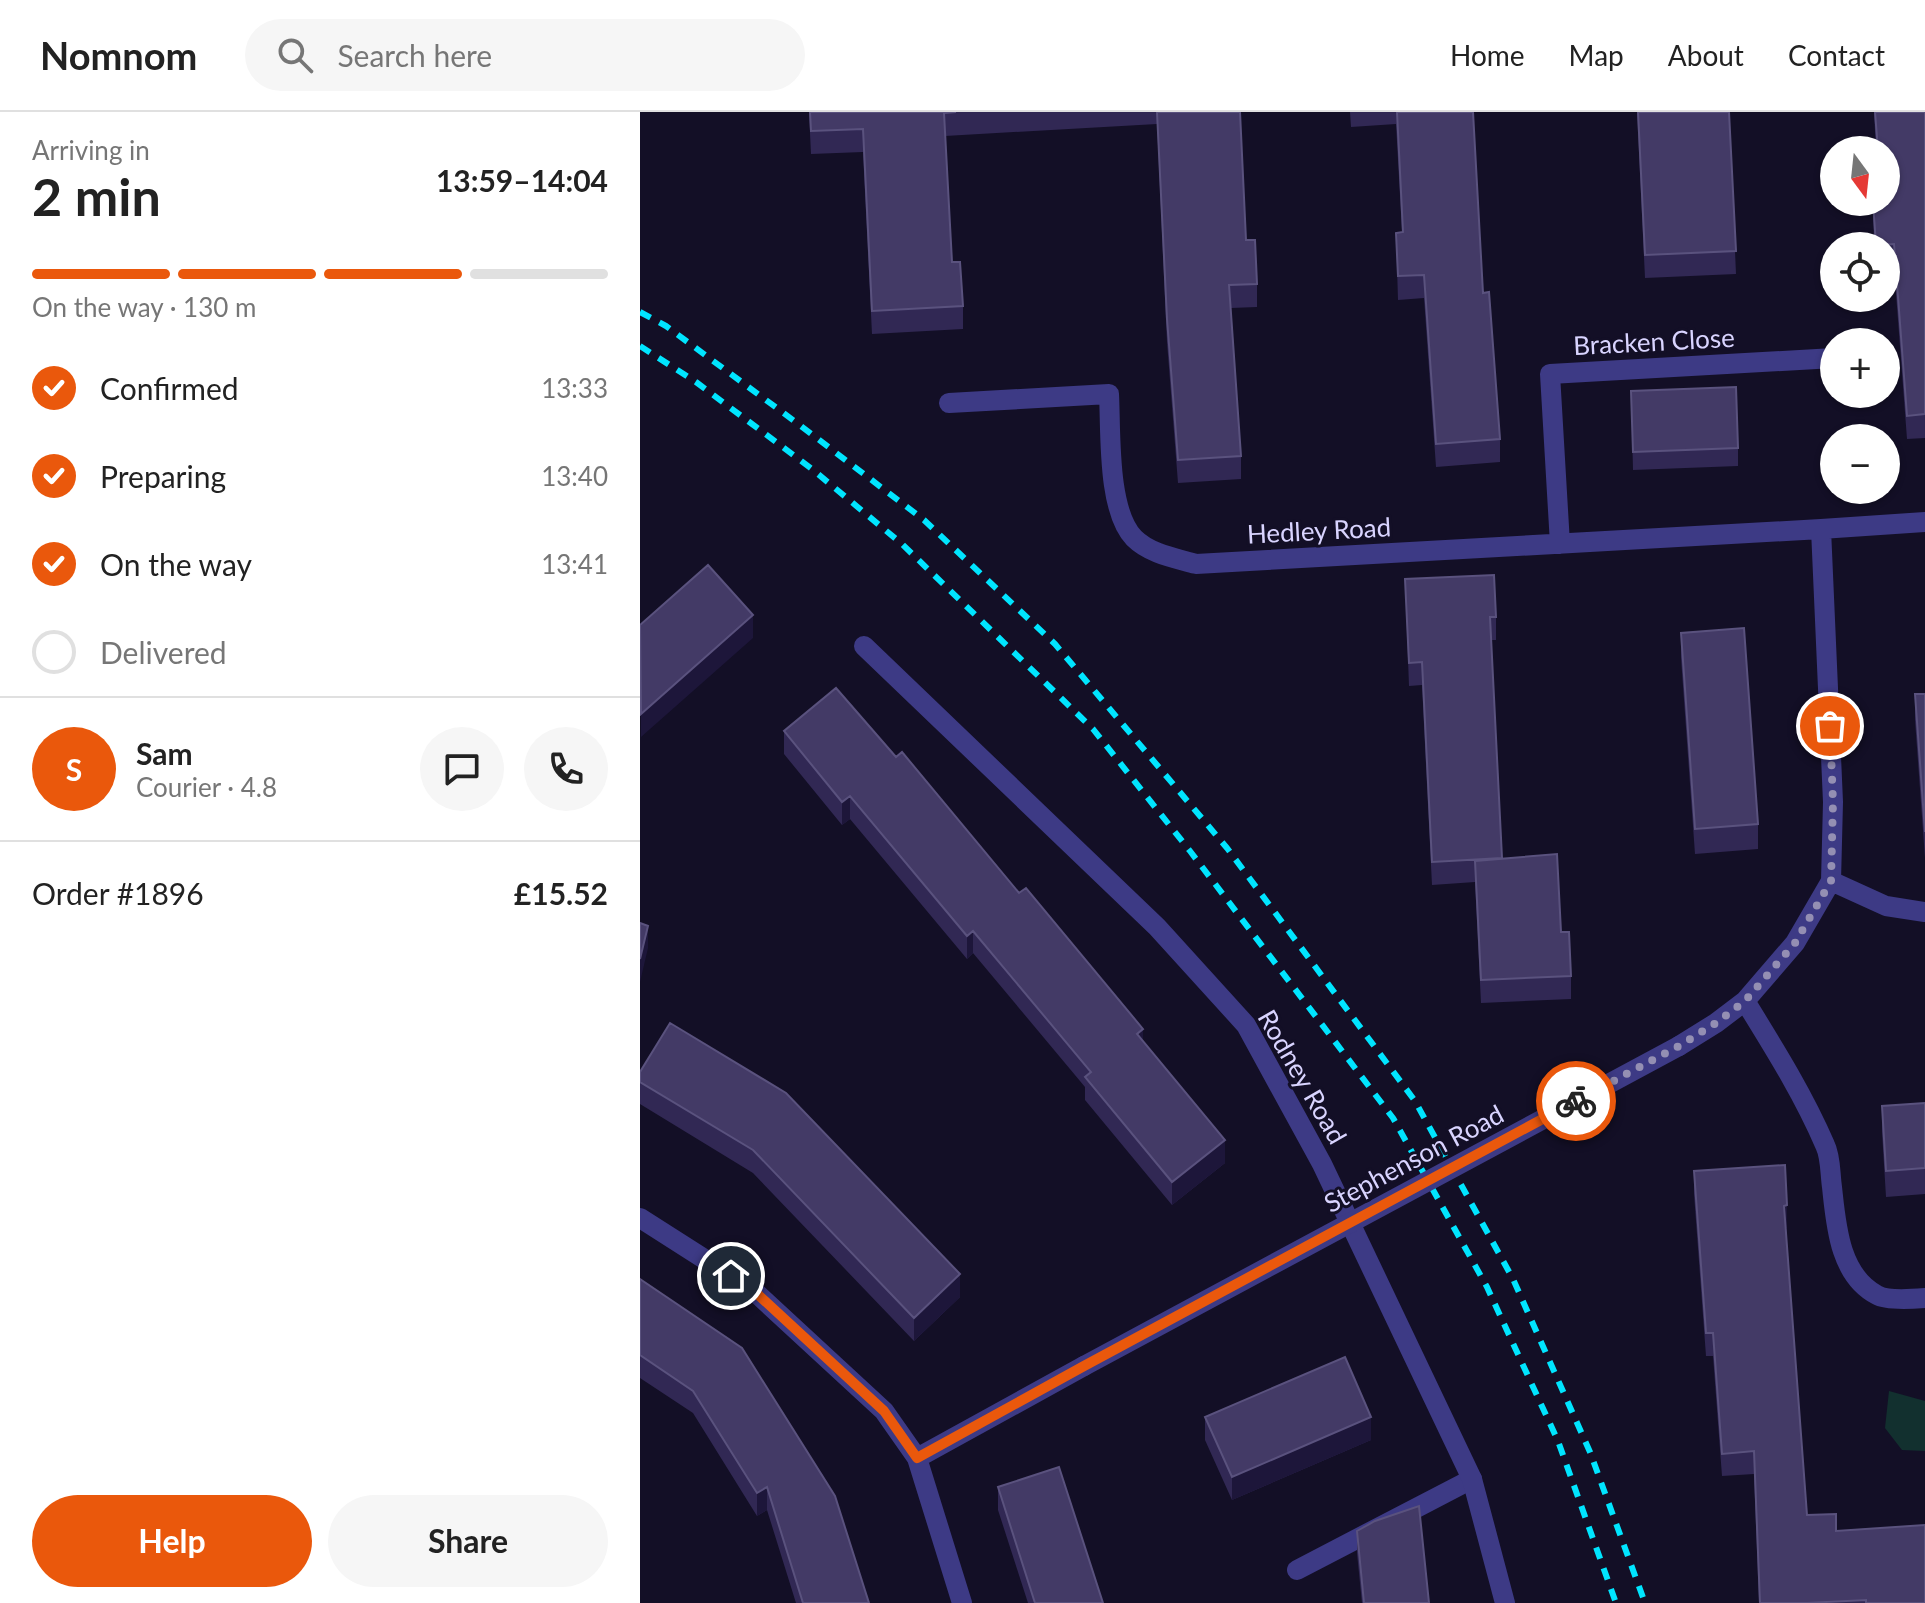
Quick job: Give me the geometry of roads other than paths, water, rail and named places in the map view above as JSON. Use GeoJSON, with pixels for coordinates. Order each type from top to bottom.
{"type":"FeatureCollection","features":[{"type":"Feature","properties":{"kind":"street","name":"Bracken Close"},"geometry":{"type":"LineString","coordinates":[[1560,544],[1550,374],[1820,359]]}},
{"type":"Feature","properties":{"kind":"street","name":"Hedley Road"},"geometry":{"type":"LineString","coordinates":[[949,403],[1109,394],[1115,492],[1121,516],[1134,538],[1158,553],[1196,564],[1925,522]]}},
{"type":"Feature","properties":{"kind":"street","name":"Stephenson Road"},"geometry":{"type":"LineString","coordinates":[[917,1458],[1679,1046],[1745,1001],[1795,943],[1831,881],[1833,802],[1821,529]]}},
{"type":"Feature","properties":{"kind":"street","name":"Rodney Road"},"geometry":{"type":"LineString","coordinates":[[864,646],[1157,927],[1246,1025],[1322,1164],[1472,1479],[1505,1603]]}},
{"type":"Feature","properties":{"kind":"street"},"geometry":{"type":"LineString","coordinates":[[1831,881],[1886,906],[1925,912]]}},
{"type":"Feature","properties":{"kind":"street"},"geometry":{"type":"LineString","coordinates":[[1745,1001],[1797,1087],[1827,1149],[1837,1231],[1856,1278],[1878,1297],[1925,1298]]}},
{"type":"Feature","properties":{"kind":"street"},"geometry":{"type":"LineString","coordinates":[[640,1218],[753,1290],[884,1411],[917,1458],[962,1603]]}},
{"type":"Feature","properties":{"kind":"street"},"geometry":{"type":"LineString","coordinates":[[1297,1570],[1472,1479]]}},
{"type":"Feature","properties":{"kind":"railway"},"geometry":{"type":"LineString","coordinates":[[640,312],[666,326],[924,520],[1055,644],[1227,848],[1415,1101],[1513,1279],[1590,1452],[1645,1603]]}},
{"type":"Feature","properties":{"kind":"railway"},"geometry":{"type":"LineString","coordinates":[[640,346],[696,382],[812,469],[902,544],[1093,729],[1190,851],[1393,1118],[1487,1287],[1558,1441],[1616,1603]]}}]}
